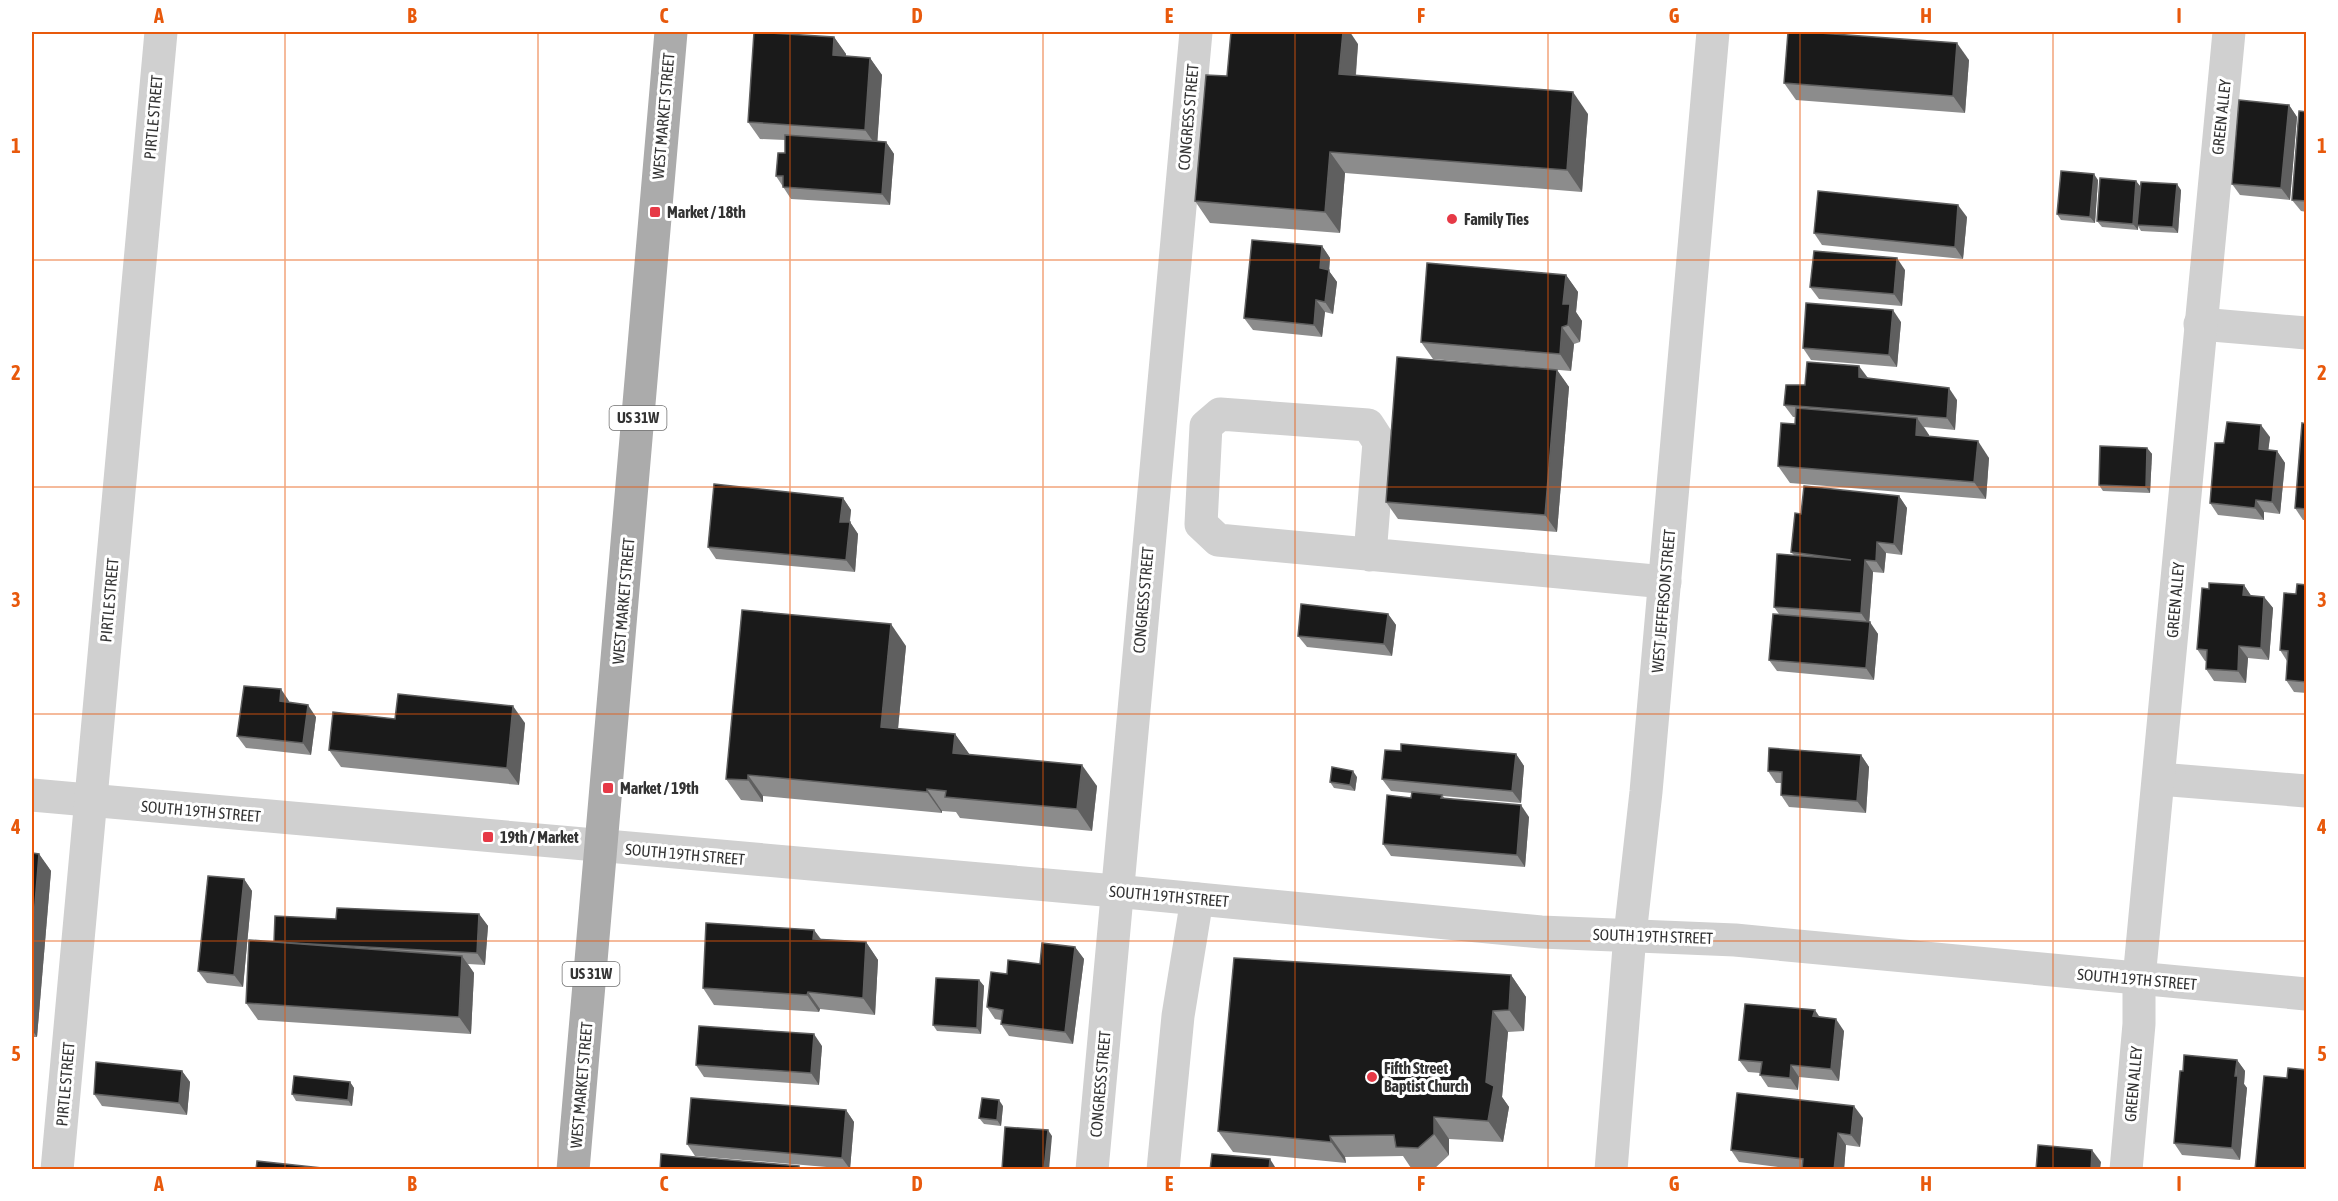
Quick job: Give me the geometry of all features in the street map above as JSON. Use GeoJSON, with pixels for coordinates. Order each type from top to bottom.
{"type":"FeatureCollection","features":[{"type":"Feature","properties":{"kind":"main road","name":"WEST MARKET STREET"},"geometry":{"type":"LineString","coordinates":[[573,1170],[603,847],[671,32]]}},
{"type":"Feature","properties":{"kind":"street","name":"PIRTLE STREET"},"geometry":{"type":"LineString","coordinates":[[57,1170],[161,32]]}},
{"type":"Feature","properties":{"kind":"street","name":"CONGRESS STREET"},"geometry":{"type":"LineString","coordinates":[[1092,1170],[1115,891],[1196,32]]}},
{"type":"Feature","properties":{"kind":"street","name":"WEST JEFFERSON STREET"},"geometry":{"type":"LineString","coordinates":[[1611,1170],[1630,935],[1646,792],[1713,32]]}},
{"type":"Feature","properties":{"kind":"street","name":"GREEN ALLEY"},"geometry":{"type":"LineString","coordinates":[[2126,1170],[2139,1024],[2139,979],[2229,32]]}},
{"type":"Feature","properties":{"kind":"street"},"geometry":{"type":"LineString","coordinates":[[2200,324],[2307,333]]}},
{"type":"Feature","properties":{"kind":"street"},"geometry":{"type":"LineString","coordinates":[[1370,555],[1379,442],[1368,425],[1220,414],[1206,426],[1201,524],[1218,540],[1370,555],[1665,582]]}},
{"type":"Feature","properties":{"kind":"street"},"geometry":{"type":"LineString","coordinates":[[2159,779],[2307,791]]}},
{"type":"Feature","properties":{"kind":"street","name":"SOUTH 19TH STREET"},"geometry":{"type":"LineString","coordinates":[[32,795],[1115,891],[1541,932],[1735,939],[2307,994]]}},
{"type":"Feature","properties":{"kind":"street"},"geometry":{"type":"LineString","coordinates":[[1163,1170],[1178,1016],[1197,899]]}},
{"type":"Feature","properties":{"kind":"building"},"geometry":{"type":"Polygon","coordinates":[[[754,32],[834,37],[833,55],[870,58],[865,130],[748,122],[754,32]]]}},
{"type":"Feature","properties":{"kind":"building"},"geometry":{"type":"Polygon","coordinates":[[[1231,32],[1343,32],[1339,74],[1573,92],[1567,170],[1330,152],[1325,212],[1195,201],[1206,75],[1227,76],[1231,32]]]}},
{"type":"Feature","properties":{"kind":"building"},"geometry":{"type":"Polygon","coordinates":[[[1788,32],[1957,43],[1953,96],[1784,83],[1788,32]]]}},
{"type":"Feature","properties":{"kind":"building"},"geometry":{"type":"Polygon","coordinates":[[[2239,100],[2289,105],[2281,188],[2232,184],[2239,100]]]}},
{"type":"Feature","properties":{"kind":"building"},"geometry":{"type":"Polygon","coordinates":[[[2299,111],[2307,112],[2307,201],[2292,200],[2299,111]]]}},
{"type":"Feature","properties":{"kind":"building"},"geometry":{"type":"Polygon","coordinates":[[[785,135],[886,142],[882,194],[783,187],[783,176],[776,176],[778,153],[785,153],[785,135]]]}},
{"type":"Feature","properties":{"kind":"building"},"geometry":{"type":"Polygon","coordinates":[[[2061,171],[2094,174],[2090,217],[2057,214],[2061,171]]]}},
{"type":"Feature","properties":{"kind":"building"},"geometry":{"type":"Polygon","coordinates":[[[2100,178],[2136,181],[2133,224],[2097,221],[2100,178]]]}},
{"type":"Feature","properties":{"kind":"building"},"geometry":{"type":"Polygon","coordinates":[[[2141,182],[2177,184],[2173,227],[2137,225],[2141,182]]]}},
{"type":"Feature","properties":{"kind":"building"},"geometry":{"type":"Polygon","coordinates":[[[1818,191],[1958,205],[1955,247],[1814,233],[1818,191]]]}},
{"type":"Feature","properties":{"kind":"building"},"geometry":{"type":"Polygon","coordinates":[[[1252,240],[1322,246],[1320,268],[1329,270],[1325,302],[1316,300],[1314,325],[1244,318],[1252,240]]]}},
{"type":"Feature","properties":{"kind":"building"},"geometry":{"type":"Polygon","coordinates":[[[1814,251],[1897,258],[1894,294],[1810,287],[1814,251]]]}},
{"type":"Feature","properties":{"kind":"building"},"geometry":{"type":"Polygon","coordinates":[[[1427,263],[1566,275],[1563,304],[1570,304],[1568,325],[1562,327],[1560,354],[1421,342],[1427,263]]]}},
{"type":"Feature","properties":{"kind":"building"},"geometry":{"type":"Polygon","coordinates":[[[1806,303],[1893,310],[1889,355],[1803,348],[1806,303]]]}},
{"type":"Feature","properties":{"kind":"building"},"geometry":{"type":"Polygon","coordinates":[[[1397,357],[1557,370],[1545,515],[1386,502],[1397,357]]]}},
{"type":"Feature","properties":{"kind":"building"},"geometry":{"type":"Polygon","coordinates":[[[1807,362],[1859,366],[1859,377],[1949,388],[1947,418],[1784,405],[1786,385],[1805,385],[1807,362]]]}},
{"type":"Feature","properties":{"kind":"building"},"geometry":{"type":"Polygon","coordinates":[[[1796,408],[1917,418],[1916,435],[1978,441],[1974,482],[1778,466],[1781,423],[1795,424],[1796,408]]]}},
{"type":"Feature","properties":{"kind":"building"},"geometry":{"type":"Polygon","coordinates":[[[2227,422],[2261,425],[2259,449],[2277,451],[2272,502],[2256,500],[2255,508],[2210,503],[2215,443],[2224,443],[2227,422]]]}},
{"type":"Feature","properties":{"kind":"building"},"geometry":{"type":"Polygon","coordinates":[[[2302,423],[2307,424],[2307,509],[2295,508],[2302,423]]]}},
{"type":"Feature","properties":{"kind":"building"},"geometry":{"type":"Polygon","coordinates":[[[2100,446],[2147,448],[2146,487],[2099,485],[2100,446]]]}},
{"type":"Feature","properties":{"kind":"building"},"geometry":{"type":"Polygon","coordinates":[[[714,484],[843,498],[840,522],[850,522],[846,560],[708,547],[714,484]]]}},
{"type":"Feature","properties":{"kind":"building"},"geometry":{"type":"Polygon","coordinates":[[[1804,486],[1899,496],[1894,544],[1877,542],[1876,561],[1865,560],[1861,613],[1774,607],[1777,554],[1851,560],[1791,552],[1795,513],[1801,514],[1804,486]]]}},
{"type":"Feature","properties":{"kind":"building"},"geometry":{"type":"Polygon","coordinates":[[[2209,583],[2244,585],[2243,595],[2264,597],[2261,648],[2239,646],[2238,671],[2206,669],[2207,650],[2197,649],[2202,588],[2209,589],[2209,583]]]}},
{"type":"Feature","properties":{"kind":"building"},"geometry":{"type":"Polygon","coordinates":[[[2297,584],[2307,585],[2307,682],[2286,680],[2288,651],[2280,650],[2284,593],[2296,594],[2297,584]]]}},
{"type":"Feature","properties":{"kind":"building"},"geometry":{"type":"Polygon","coordinates":[[[1301,604],[1388,614],[1384,644],[1298,636],[1301,604]]]}},
{"type":"Feature","properties":{"kind":"building"},"geometry":{"type":"Polygon","coordinates":[[[742,610],[891,624],[881,727],[955,734],[953,753],[1082,765],[1077,809],[945,797],[946,791],[927,789],[927,792],[748,775],[748,780],[726,779],[742,610]]]}},
{"type":"Feature","properties":{"kind":"building"},"geometry":{"type":"Polygon","coordinates":[[[1773,614],[1870,622],[1866,668],[1769,660],[1773,614]]]}},
{"type":"Feature","properties":{"kind":"building"},"geometry":{"type":"Polygon","coordinates":[[[244,686],[281,689],[280,701],[308,705],[303,743],[237,736],[244,686]]]}},
{"type":"Feature","properties":{"kind":"building"},"geometry":{"type":"Polygon","coordinates":[[[398,694],[513,706],[507,768],[329,750],[333,712],[395,719],[398,694]]]}},
{"type":"Feature","properties":{"kind":"building"},"geometry":{"type":"Polygon","coordinates":[[[1401,744],[1516,754],[1512,791],[1382,779],[1385,750],[1401,751],[1401,744]]]}},
{"type":"Feature","properties":{"kind":"building"},"geometry":{"type":"Polygon","coordinates":[[[1769,748],[1861,755],[1857,801],[1781,795],[1782,772],[1768,771],[1769,748]]]}},
{"type":"Feature","properties":{"kind":"building"},"geometry":{"type":"Polygon","coordinates":[[[1332,767],[1353,771],[1350,785],[1330,782],[1332,767]]]}},
{"type":"Feature","properties":{"kind":"building"},"geometry":{"type":"Polygon","coordinates":[[[1412,792],[1442,795],[1441,798],[1521,805],[1517,855],[1383,844],[1387,795],[1411,798],[1412,792]]]}},
{"type":"Feature","properties":{"kind":"building"},"geometry":{"type":"Polygon","coordinates":[[[32,853],[39,854],[32,941],[32,853]]]}},
{"type":"Feature","properties":{"kind":"building"},"geometry":{"type":"Polygon","coordinates":[[[208,876],[244,879],[234,975],[198,971],[208,876]]]}},
{"type":"Feature","properties":{"kind":"building"},"geometry":{"type":"Polygon","coordinates":[[[337,908],[479,914],[477,953],[274,942],[275,916],[336,919],[337,908]]]}},
{"type":"Feature","properties":{"kind":"building"},"geometry":{"type":"Polygon","coordinates":[[[706,923],[814,930],[813,939],[866,942],[863,998],[808,992],[807,995],[703,988],[706,923]]]}},
{"type":"Feature","properties":{"kind":"building"},"geometry":{"type":"Polygon","coordinates":[[[249,940],[462,956],[459,1017],[246,1003],[249,940]]]}},
{"type":"Feature","properties":{"kind":"building"},"geometry":{"type":"Polygon","coordinates":[[[1042,943],[1075,947],[1065,1032],[1001,1024],[1003,1010],[987,1007],[991,972],[1007,974],[1008,960],[1040,964],[1042,943]]]}},
{"type":"Feature","properties":{"kind":"building","name":"Fifth Street Baptist Church"},"geometry":{"type":"Polygon","coordinates":[[[1234,958],[1511,975],[1509,1010],[1493,1011],[1486,1082],[1494,1086],[1488,1121],[1434,1117],[1434,1134],[1418,1148],[1396,1147],[1394,1135],[1330,1136],[1331,1142],[1218,1131],[1234,958]]]}},
{"type":"Feature","properties":{"kind":"building"},"geometry":{"type":"Polygon","coordinates":[[[936,978],[979,980],[977,1028],[933,1025],[936,978]]]}},
{"type":"Feature","properties":{"kind":"building"},"geometry":{"type":"Polygon","coordinates":[[[1745,1004],[1815,1010],[1813,1016],[1836,1019],[1831,1069],[1791,1065],[1790,1078],[1760,1075],[1762,1062],[1739,1060],[1745,1004]]]}},
{"type":"Feature","properties":{"kind":"building"},"geometry":{"type":"Polygon","coordinates":[[[699,1026],[814,1034],[811,1073],[696,1065],[699,1026]]]}},
{"type":"Feature","properties":{"kind":"building"},"geometry":{"type":"Polygon","coordinates":[[[2184,1055],[2237,1060],[2235,1076],[2238,1076],[2232,1148],[2174,1143],[2180,1071],[2183,1071],[2184,1055]]]}},
{"type":"Feature","properties":{"kind":"building"},"geometry":{"type":"Polygon","coordinates":[[[96,1062],[182,1071],[179,1103],[94,1094],[96,1062]]]}},
{"type":"Feature","properties":{"kind":"building"},"geometry":{"type":"Polygon","coordinates":[[[2288,1068],[2307,1070],[2307,1170],[2255,1170],[2264,1076],[2287,1078],[2288,1068]]]}},
{"type":"Feature","properties":{"kind":"building"},"geometry":{"type":"Polygon","coordinates":[[[294,1076],[350,1082],[348,1100],[292,1094],[294,1076]]]}},
{"type":"Feature","properties":{"kind":"building"},"geometry":{"type":"Polygon","coordinates":[[[1737,1093],[1854,1106],[1851,1135],[1838,1133],[1834,1170],[1802,1170],[1803,1159],[1731,1150],[1737,1093]]]}},
{"type":"Feature","properties":{"kind":"building"},"geometry":{"type":"Polygon","coordinates":[[[691,1098],[846,1110],[842,1158],[687,1144],[691,1098]]]}},
{"type":"Feature","properties":{"kind":"building"},"geometry":{"type":"Polygon","coordinates":[[[982,1098],[999,1100],[997,1120],[979,1118],[982,1098]]]}},
{"type":"Feature","properties":{"kind":"building"},"geometry":{"type":"Polygon","coordinates":[[[1005,1127],[1048,1130],[1044,1170],[1002,1169],[1005,1127]]]}},
{"type":"Feature","properties":{"kind":"building"},"geometry":{"type":"Polygon","coordinates":[[[2038,1145],[2092,1150],[2091,1170],[2036,1170],[2038,1145]]]}},
{"type":"Feature","properties":{"kind":"building"},"geometry":{"type":"Polygon","coordinates":[[[661,1154],[799,1166],[799,1170],[660,1170],[661,1154]]]}},
{"type":"Feature","properties":{"kind":"building"},"geometry":{"type":"Polygon","coordinates":[[[1212,1154],[1270,1159],[1269,1170],[1210,1170],[1212,1154]]]}},
{"type":"Feature","properties":{"kind":"building"},"geometry":{"type":"Polygon","coordinates":[[[257,1161],[331,1169],[331,1170],[256,1170],[257,1161]]]}},
{"type":"Feature","properties":{"kind":"place","name":"Market / 18th"},"geometry":{"type":"Point","coordinates":[655,212]}},
{"type":"Feature","properties":{"kind":"place","name":"Family Ties"},"geometry":{"type":"Point","coordinates":[1452,219]}},
{"type":"Feature","properties":{"kind":"place","name":"Market / 19th"},"geometry":{"type":"Point","coordinates":[608,788]}},
{"type":"Feature","properties":{"kind":"place","name":"19th / Market"},"geometry":{"type":"Point","coordinates":[488,837]}},
{"type":"Feature","properties":{"kind":"place","name":"Fifth Street Baptist Church"},"geometry":{"type":"Point","coordinates":[1372,1077]}}]}
